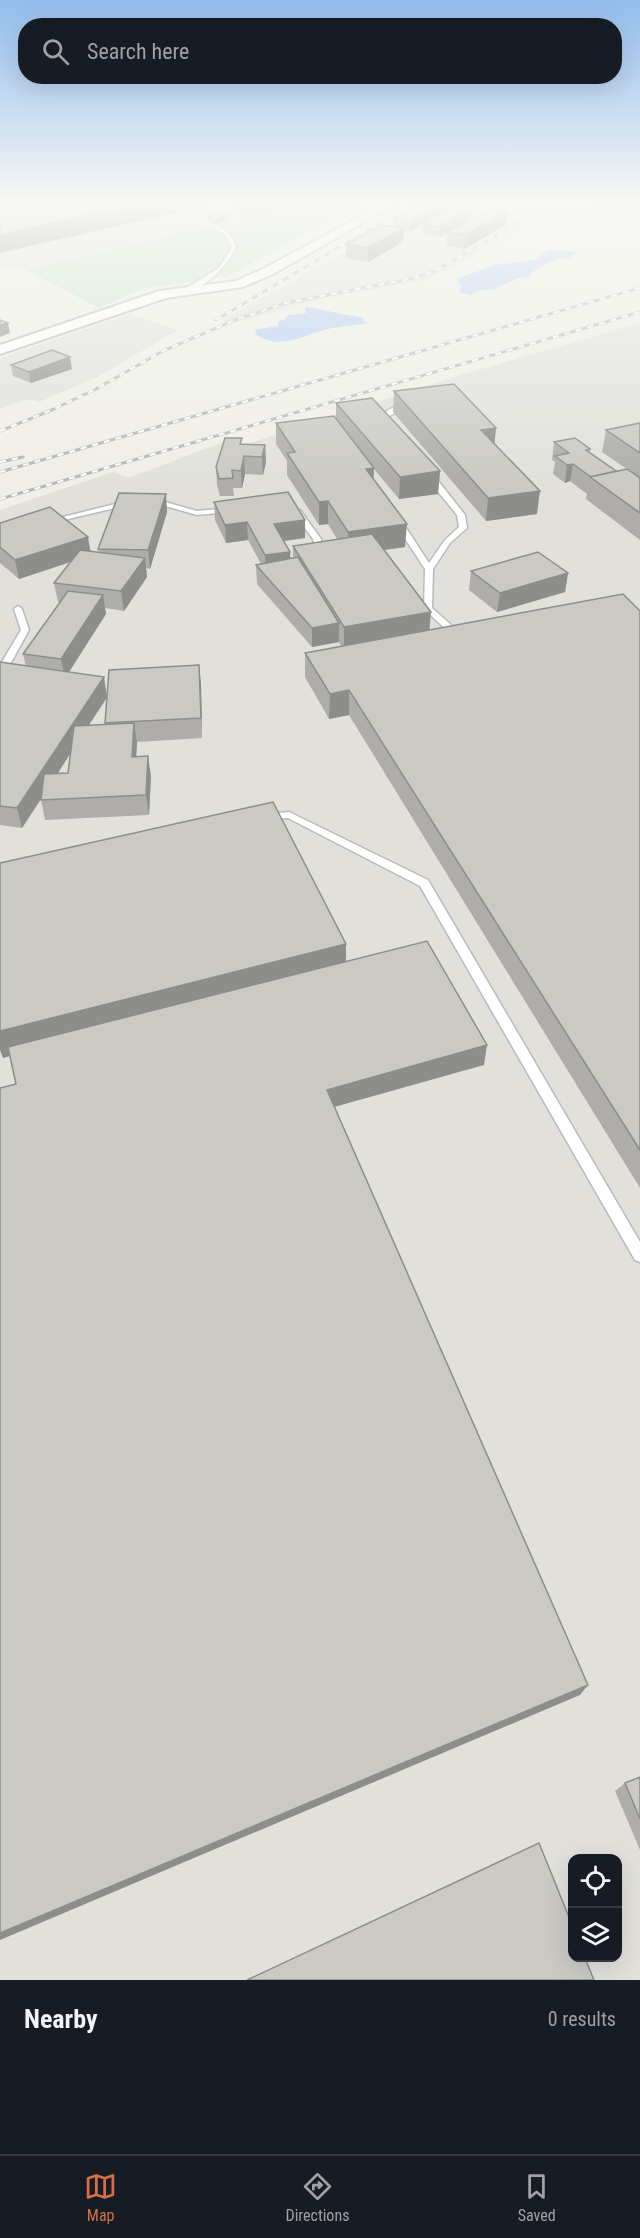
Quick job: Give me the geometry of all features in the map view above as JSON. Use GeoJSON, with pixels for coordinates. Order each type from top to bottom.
{"type":"FeatureCollection","features":[{"type":"Feature","properties":{"kind":"street"},"geometry":{"type":"LineString","coordinates":[[0,350],[157,296]]}},
{"type":"Feature","properties":{"kind":"lane"},"geometry":{"type":"LineString","coordinates":[[398,438],[384,421],[385,416],[397,408],[415,405]]}},
{"type":"Feature","properties":{"kind":"lane"},"geometry":{"type":"LineString","coordinates":[[419,464],[462,515],[463,528],[449,537],[440,557],[429,569]]}},
{"type":"Feature","properties":{"kind":"lane"},"geometry":{"type":"LineString","coordinates":[[145,505],[165,504],[197,513],[236,509]]}},
{"type":"Feature","properties":{"kind":"lane"},"geometry":{"type":"LineString","coordinates":[[39,524],[115,506],[135,505]]}},
{"type":"Feature","properties":{"kind":"lane"},"geometry":{"type":"LineString","coordinates":[[287,507],[294,508],[317,539],[323,562]]}},
{"type":"Feature","properties":{"kind":"lane"},"geometry":{"type":"LineString","coordinates":[[390,511],[429,569],[428,609],[455,633],[466,636]]}},
{"type":"Feature","properties":{"kind":"lane"},"geometry":{"type":"LineString","coordinates":[[0,669],[5,666],[25,630],[18,609]]}},
{"type":"Feature","properties":{"kind":"lane"},"geometry":{"type":"LineString","coordinates":[[259,818],[289,815],[424,883],[640,1255]]}},
{"type":"Feature","properties":{"kind":"shaded area"},"geometry":{"type":"Polygon","coordinates":[[[265,296],[335,296],[231,324],[223,320],[265,296]]]}},
{"type":"Feature","properties":{"kind":"shaded area"},"geometry":{"type":"Polygon","coordinates":[[[130,314],[178,330],[99,376],[39,402],[27,399],[0,409],[0,358],[130,314]]]}},
{"type":"Feature","properties":{"kind":"shaded area"},"geometry":{"type":"Polygon","coordinates":[[[640,323],[640,1980],[0,1980],[0,510],[113,472],[128,478],[221,443],[235,448],[464,374],[640,323]]]}},
{"type":"Feature","properties":{"kind":"green space"},"geometry":{"type":"Polygon","coordinates":[[[77,296],[125,296],[99,308],[77,296]]]}},
{"type":"Feature","properties":{"kind":"water"},"geometry":{"type":"Polygon","coordinates":[[[305,308],[363,318],[369,323],[323,330],[284,342],[275,342],[256,334],[255,330],[278,326],[279,321],[286,319],[288,315],[306,313],[305,308]]]}},
{"type":"Feature","properties":{"kind":"building"},"geometry":{"type":"Polygon","coordinates":[[[52,350],[70,357],[29,372],[11,365],[52,350]]]}},
{"type":"Feature","properties":{"kind":"building"},"geometry":{"type":"Polygon","coordinates":[[[454,384],[496,428],[481,430],[540,491],[488,498],[394,391],[454,384]]]}},
{"type":"Feature","properties":{"kind":"building"},"geometry":{"type":"Polygon","coordinates":[[[372,398],[440,471],[400,477],[336,403],[372,398]]]}},
{"type":"Feature","properties":{"kind":"building"},"geometry":{"type":"Polygon","coordinates":[[[334,416],[374,468],[366,469],[407,524],[348,532],[328,501],[319,502],[287,453],[295,452],[276,423],[334,416]]]}},
{"type":"Feature","properties":{"kind":"building"},"geometry":{"type":"Polygon","coordinates":[[[640,423],[640,453],[606,430],[640,423]]]}},
{"type":"Feature","properties":{"kind":"building"},"geometry":{"type":"Polygon","coordinates":[[[225,438],[242,438],[240,444],[265,445],[262,457],[244,456],[241,471],[232,470],[233,478],[219,479],[216,467],[225,438]]]}},
{"type":"Feature","properties":{"kind":"building"},"geometry":{"type":"Polygon","coordinates":[[[575,438],[590,449],[586,450],[616,471],[591,477],[573,464],[567,465],[555,456],[569,453],[554,442],[575,438]]]}},
{"type":"Feature","properties":{"kind":"building"},"geometry":{"type":"Polygon","coordinates":[[[627,469],[640,478],[640,513],[590,477],[627,469]]]}},
{"type":"Feature","properties":{"kind":"building"},"geometry":{"type":"Polygon","coordinates":[[[288,492],[305,520],[274,524],[290,552],[265,555],[247,522],[225,525],[214,502],[288,492]]]}},
{"type":"Feature","properties":{"kind":"building"},"geometry":{"type":"Polygon","coordinates":[[[119,493],[166,494],[148,550],[98,549],[119,493]]]}},
{"type":"Feature","properties":{"kind":"building"},"geometry":{"type":"Polygon","coordinates":[[[50,507],[88,537],[15,560],[0,547],[0,523],[50,507]]]}},
{"type":"Feature","properties":{"kind":"building"},"geometry":{"type":"Polygon","coordinates":[[[372,534],[431,612],[344,627],[293,546],[372,534]]]}},
{"type":"Feature","properties":{"kind":"building"},"geometry":{"type":"Polygon","coordinates":[[[80,550],[145,558],[121,591],[54,583],[80,550]]]}},
{"type":"Feature","properties":{"kind":"building"},"geometry":{"type":"Polygon","coordinates":[[[538,552],[568,573],[500,593],[471,571],[538,552]]]}},
{"type":"Feature","properties":{"kind":"building"},"geometry":{"type":"Polygon","coordinates":[[[298,557],[339,623],[312,628],[256,565],[298,557]]]}},
{"type":"Feature","properties":{"kind":"building"},"geometry":{"type":"Polygon","coordinates":[[[68,591],[103,595],[61,659],[23,654],[68,591]]]}},
{"type":"Feature","properties":{"kind":"building"},"geometry":{"type":"Polygon","coordinates":[[[623,594],[640,611],[640,1150],[349,690],[330,694],[305,653],[623,594]]]}},
{"type":"Feature","properties":{"kind":"building"},"geometry":{"type":"Polygon","coordinates":[[[0,662],[104,677],[17,808],[0,806],[0,662]]]}},
{"type":"Feature","properties":{"kind":"building"},"geometry":{"type":"Polygon","coordinates":[[[199,665],[201,718],[105,723],[109,670],[199,665]]]}},
{"type":"Feature","properties":{"kind":"building"},"geometry":{"type":"Polygon","coordinates":[[[134,723],[132,757],[148,756],[146,795],[41,800],[44,774],[68,773],[74,726],[134,723]]]}},
{"type":"Feature","properties":{"kind":"building"},"geometry":{"type":"Polygon","coordinates":[[[273,802],[346,944],[0,1031],[0,863],[273,802]]]}},
{"type":"Feature","properties":{"kind":"building"},"geometry":{"type":"Polygon","coordinates":[[[427,941],[487,1045],[327,1090],[588,1685],[0,1933],[0,1088],[16,1084],[8,1047],[427,941]]]}},
{"type":"Feature","properties":{"kind":"building"},"geometry":{"type":"Polygon","coordinates":[[[640,1777],[640,1819],[625,1783],[640,1777]]]}},
{"type":"Feature","properties":{"kind":"building"},"geometry":{"type":"Polygon","coordinates":[[[539,1843],[568,1915],[568,1962],[587,1962],[594,1980],[247,1980],[539,1843]]]}},
{"type":"Feature","properties":{"kind":"railway"},"geometry":{"type":"LineString","coordinates":[[216,320],[256,296]]}},
{"type":"Feature","properties":{"kind":"railway"},"geometry":{"type":"LineString","coordinates":[[0,431],[54,409],[96,389],[163,351],[235,320],[286,303],[320,296]]}},
{"type":"Feature","properties":{"kind":"railway"},"geometry":{"type":"LineString","coordinates":[[0,472],[611,296]]}},
{"type":"Feature","properties":{"kind":"railway"},"geometry":{"type":"LineString","coordinates":[[0,499],[640,312]]}},
{"type":"Feature","properties":{"kind":"railway"},"geometry":{"type":"LineString","coordinates":[[0,462],[23,457]]}}]}
